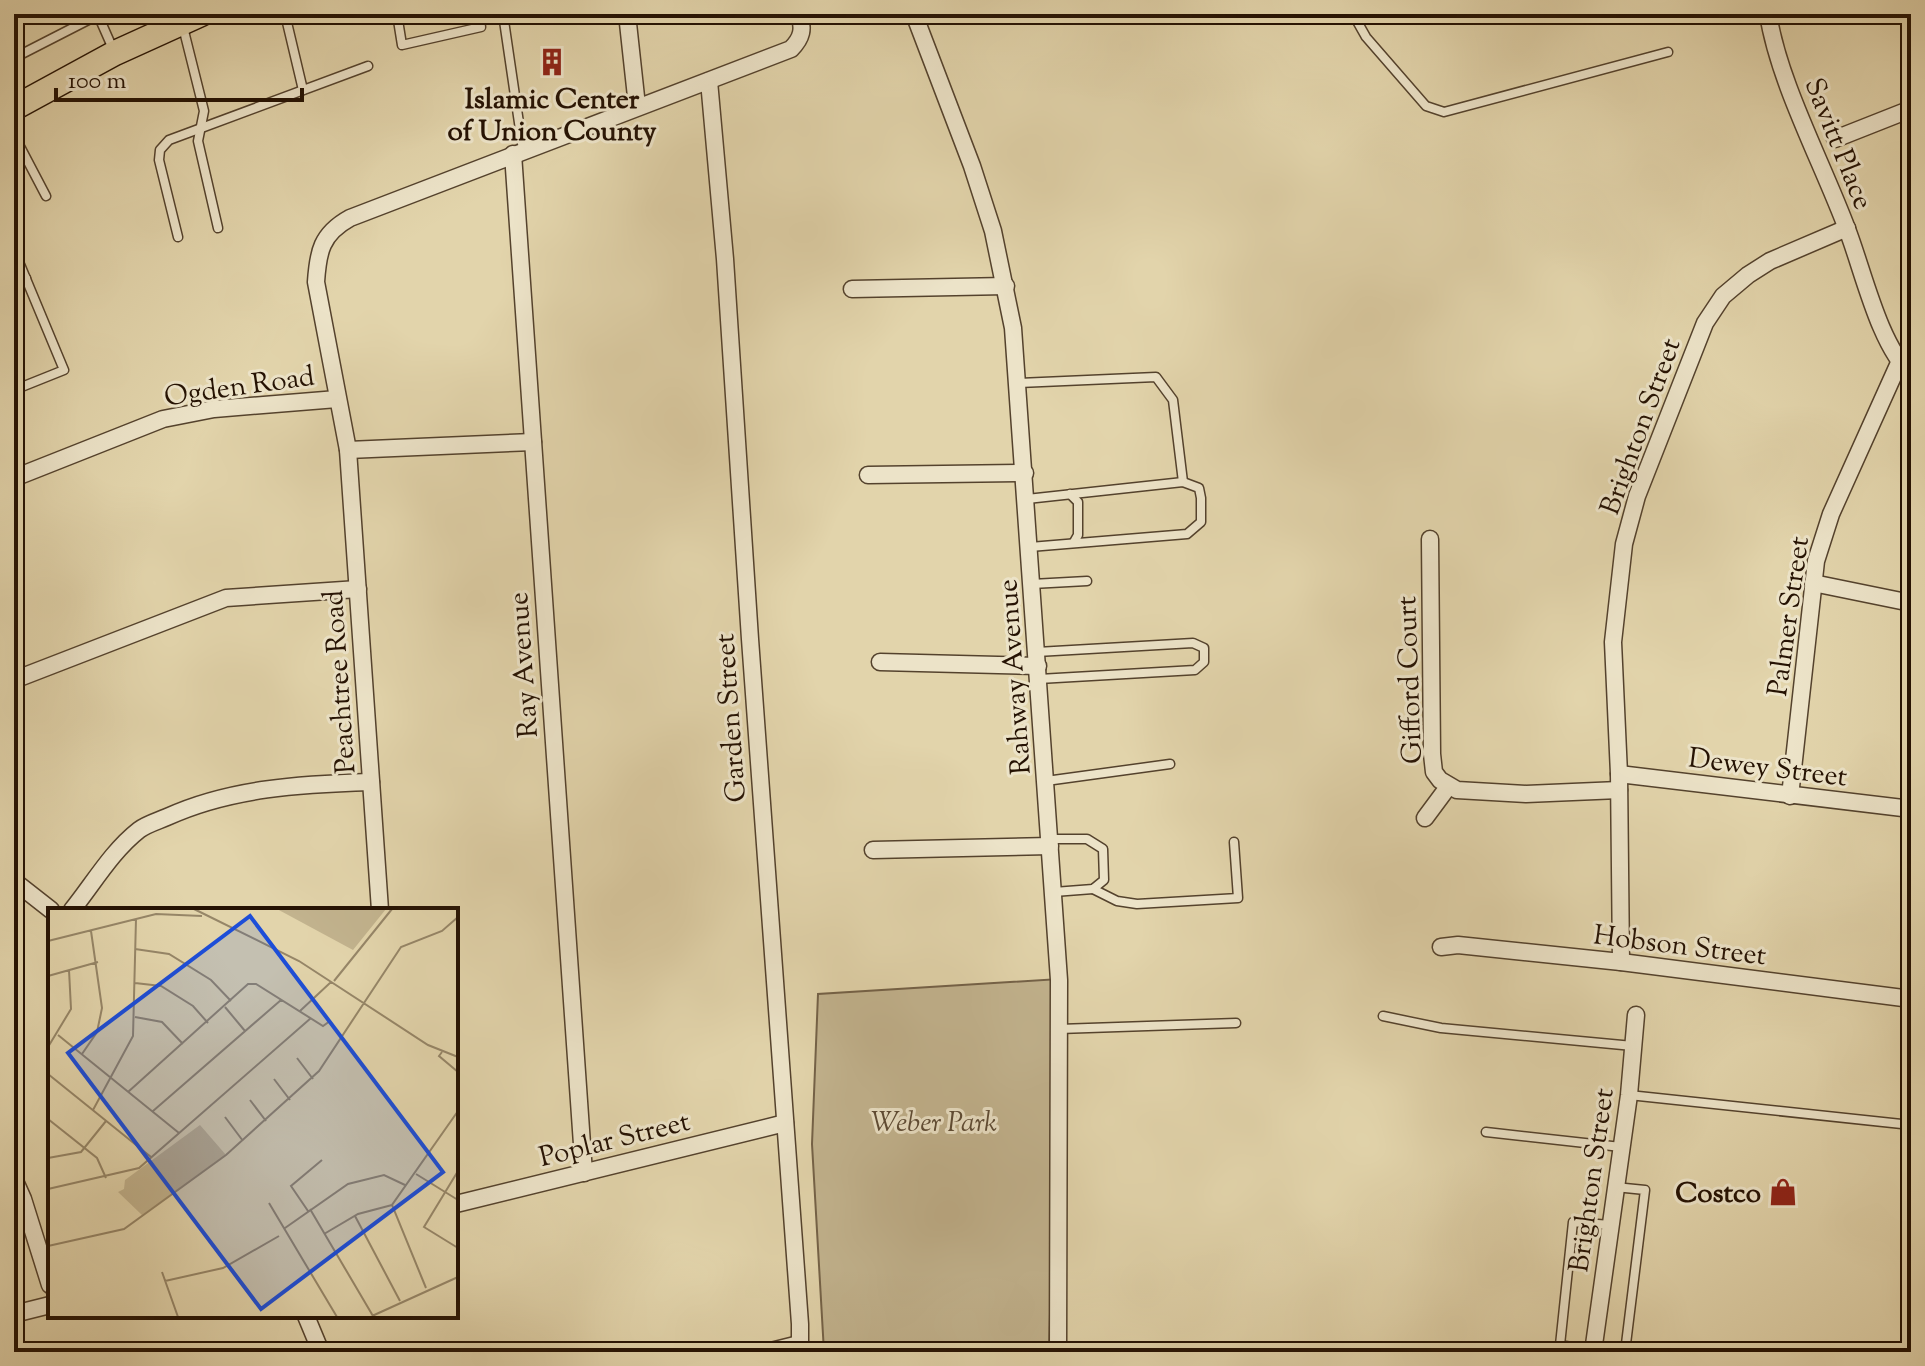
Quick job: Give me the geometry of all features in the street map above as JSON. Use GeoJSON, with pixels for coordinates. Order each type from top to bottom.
{"type":"FeatureCollection","features":[{"type":"Feature","properties":{"kind":"main road"},"geometry":{"type":"LineString","coordinates":[[18,105],[115,53],[192,18]]}},
{"type":"Feature","properties":{"kind":"street"},"geometry":{"type":"LineString","coordinates":[[627,14],[637,106]]}},
{"type":"Feature","properties":{"kind":"street","name":"Peachtree Road"},"geometry":{"type":"LineString","coordinates":[[380,908],[348,450],[316,282],[323,243],[334,227],[350,218],[791,49],[803,31],[799,14]]}},
{"type":"Feature","properties":{"kind":"street","name":"Rahway Avenue"},"geometry":{"type":"LineString","coordinates":[[914,14],[972,166],[993,231],[1006,286],[1019,383],[1059,980],[1058,1352]]}},
{"type":"Feature","properties":{"kind":"street","name":"Savitt Place"},"geometry":{"type":"LineString","coordinates":[[1768,14],[1781,65],[1847,228],[1888,341],[1905,369]]}},
{"type":"Feature","properties":{"kind":"street","name":"Garden Street"},"geometry":{"type":"LineString","coordinates":[[709,81],[725,259],[800,1324],[799,1348]]}},
{"type":"Feature","properties":{"kind":"street"},"geometry":{"type":"LineString","coordinates":[[1835,139],[1911,109]]}},
{"type":"Feature","properties":{"kind":"street","name":"Ray Avenue"},"geometry":{"type":"LineString","coordinates":[[518,152],[533,442],[584,1173]]}},
{"type":"Feature","properties":{"kind":"street","name":"Brighton Street"},"geometry":{"type":"LineString","coordinates":[[1621,962],[1619,782],[1613,642],[1624,544],[1637,496],[1705,323],[1723,296],[1770,261],[1847,228]]}},
{"type":"Feature","properties":{"kind":"street"},"geometry":{"type":"LineString","coordinates":[[852,289],[1006,286]]}},
{"type":"Feature","properties":{"kind":"street","name":"Palmer Street"},"geometry":{"type":"LineString","coordinates":[[1790,796],[1813,583],[1822,536],[1905,369]]}},
{"type":"Feature","properties":{"kind":"street","name":"Ogden Road"},"geometry":{"type":"LineString","coordinates":[[14,478],[163,419],[214,409],[337,399]]}},
{"type":"Feature","properties":{"kind":"street"},"geometry":{"type":"LineString","coordinates":[[348,450],[533,442]]}},
{"type":"Feature","properties":{"kind":"street"},"geometry":{"type":"LineString","coordinates":[[868,475],[1025,473]]}},
{"type":"Feature","properties":{"kind":"street","name":"Gifford Court"},"geometry":{"type":"LineString","coordinates":[[1430,539],[1432,764],[1440,780],[1457,790],[1526,794],[1619,782]]}},
{"type":"Feature","properties":{"kind":"street"},"geometry":{"type":"LineString","coordinates":[[1813,583],[1911,603]]}},
{"type":"Feature","properties":{"kind":"street"},"geometry":{"type":"LineString","coordinates":[[14,680],[226,598],[358,589]]}},
{"type":"Feature","properties":{"kind":"street"},"geometry":{"type":"LineString","coordinates":[[880,662],[1038,666]]}},
{"type":"Feature","properties":{"kind":"street"},"geometry":{"type":"LineString","coordinates":[[74,908],[140,829],[189,807],[266,789],[316,783],[371,782]]}},
{"type":"Feature","properties":{"kind":"street","name":"Dewey Street"},"geometry":{"type":"LineString","coordinates":[[1619,782],[1911,809]]}},
{"type":"Feature","properties":{"kind":"street"},"geometry":{"type":"LineString","coordinates":[[1425,818],[1448,787]]}},
{"type":"Feature","properties":{"kind":"street"},"geometry":{"type":"LineString","coordinates":[[873,850],[1050,843]]}},
{"type":"Feature","properties":{"kind":"street"},"geometry":{"type":"LineString","coordinates":[[14,881],[48,908]]}},
{"type":"Feature","properties":{"kind":"street","name":"Hobson Street"},"geometry":{"type":"LineString","coordinates":[[1441,947],[1458,945],[1621,962],[1911,999]]}},
{"type":"Feature","properties":{"kind":"street","name":"Brighton Street"},"geometry":{"type":"LineString","coordinates":[[1595,1352],[1629,1095],[1636,1015]]}},
{"type":"Feature","properties":{"kind":"street","name":"Poplar Street"},"geometry":{"type":"LineString","coordinates":[[458,1204],[785,1123]]}},
{"type":"Feature","properties":{"kind":"street"},"geometry":{"type":"LineString","coordinates":[[14,1179],[48,1278]]}},
{"type":"Feature","properties":{"kind":"street"},"geometry":{"type":"LineString","coordinates":[[14,1314],[48,1306]]}},
{"type":"Feature","properties":{"kind":"street"},"geometry":{"type":"LineString","coordinates":[[307,1318],[321,1352]]}},
{"type":"Feature","properties":{"kind":"street"},"geometry":{"type":"LineString","coordinates":[[767,1352],[799,1348]]}},
{"type":"Feature","properties":{"kind":"lane"},"geometry":{"type":"LineString","coordinates":[[285,14],[303,90]]}},
{"type":"Feature","properties":{"kind":"lane"},"geometry":{"type":"LineString","coordinates":[[397,14],[402,45],[481,27],[479,14]]}},
{"type":"Feature","properties":{"kind":"lane"},"geometry":{"type":"LineString","coordinates":[[503,14],[518,152]]}},
{"type":"Feature","properties":{"kind":"lane"},"geometry":{"type":"LineString","coordinates":[[1353,14],[1366,37],[1426,106],[1444,112],[1668,52]]}},
{"type":"Feature","properties":{"kind":"lane"},"geometry":{"type":"LineString","coordinates":[[14,58],[98,15],[115,53]]}},
{"type":"Feature","properties":{"kind":"lane"},"geometry":{"type":"LineString","coordinates":[[192,18],[204,111],[198,141],[218,228]]}},
{"type":"Feature","properties":{"kind":"lane"},"geometry":{"type":"LineString","coordinates":[[178,237],[159,160],[160,150],[169,140],[368,66]]}},
{"type":"Feature","properties":{"kind":"lane"},"geometry":{"type":"LineString","coordinates":[[14,78],[18,105]]}},
{"type":"Feature","properties":{"kind":"lane"},"geometry":{"type":"LineString","coordinates":[[14,135],[46,196]]}},
{"type":"Feature","properties":{"kind":"lane"},"geometry":{"type":"LineString","coordinates":[[14,250],[64,370],[14,390]]}},
{"type":"Feature","properties":{"kind":"lane"},"geometry":{"type":"LineString","coordinates":[[14,283],[26,278]]}},
{"type":"Feature","properties":{"kind":"lane"},"geometry":{"type":"LineString","coordinates":[[1019,383],[1156,377],[1173,400],[1183,482]]}},
{"type":"Feature","properties":{"kind":"lane"},"geometry":{"type":"LineString","coordinates":[[1027,499],[1183,482],[1199,488],[1201,498],[1201,522],[1191,533],[1030,547]]}},
{"type":"Feature","properties":{"kind":"lane"},"geometry":{"type":"LineString","coordinates":[[1070,494],[1078,502],[1078,535],[1074,542]]}},
{"type":"Feature","properties":{"kind":"lane"},"geometry":{"type":"LineString","coordinates":[[1032,584],[1087,581]]}},
{"type":"Feature","properties":{"kind":"lane"},"geometry":{"type":"LineString","coordinates":[[1193,643],[1204,648],[1204,662],[1195,670],[1038,666],[1193,643]]}},
{"type":"Feature","properties":{"kind":"lane"},"geometry":{"type":"LineString","coordinates":[[1046,781],[1170,764]]}},
{"type":"Feature","properties":{"kind":"lane"},"geometry":{"type":"LineString","coordinates":[[1050,843],[1087,839],[1103,849],[1104,880],[1093,889]]}},
{"type":"Feature","properties":{"kind":"lane"},"geometry":{"type":"LineString","coordinates":[[1054,892],[1093,889],[1117,901],[1137,904],[1238,898],[1234,842]]}},
{"type":"Feature","properties":{"kind":"lane"},"geometry":{"type":"LineString","coordinates":[[1383,1016],[1441,1028],[1633,1046]]}},
{"type":"Feature","properties":{"kind":"lane"},"geometry":{"type":"LineString","coordinates":[[1059,1029],[1236,1023]]}},
{"type":"Feature","properties":{"kind":"lane"},"geometry":{"type":"LineString","coordinates":[[1629,1095],[1911,1125]]}},
{"type":"Feature","properties":{"kind":"lane"},"geometry":{"type":"LineString","coordinates":[[1486,1132],[1621,1147]]}},
{"type":"Feature","properties":{"kind":"lane"},"geometry":{"type":"LineString","coordinates":[[1615,1187],[1645,1190],[1625,1352]]}},
{"type":"Feature","properties":{"kind":"lane"},"geometry":{"type":"LineString","coordinates":[[1595,1352],[1559,1349],[1573,1222],[1610,1225]]}},
{"type":"Feature","properties":{"kind":"green space","name":"Weber Park"},"geometry":{"type":"Polygon","coordinates":[[[1059,979],[1049,1352],[824,1352],[812,1144],[818,994],[1059,979]]]}},
{"type":"Feature","properties":{"kind":"place","name":"Islamic Center of Union County"},"geometry":{"type":"Point","coordinates":[552,62]}},
{"type":"Feature","properties":{"kind":"place","name":"Costco"},"geometry":{"type":"Point","coordinates":[1783,1192]}}]}
